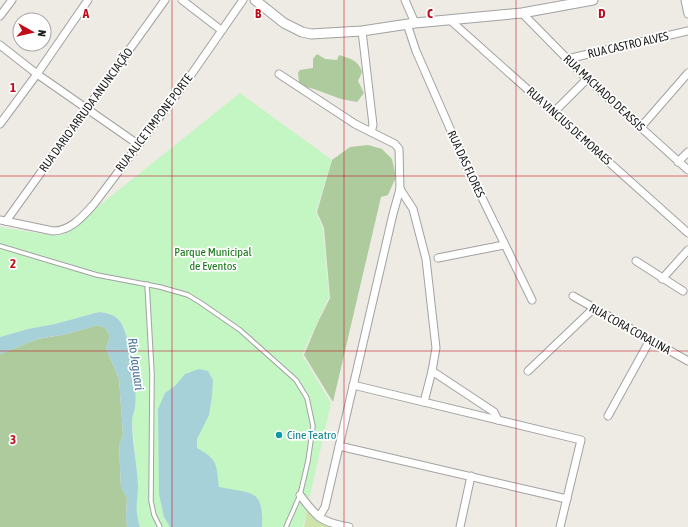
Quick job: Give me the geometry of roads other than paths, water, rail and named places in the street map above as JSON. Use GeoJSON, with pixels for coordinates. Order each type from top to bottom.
{"type":"FeatureCollection","features":[{"type":"Feature","properties":{"kind":"street"},"geometry":{"type":"LineString","coordinates":[[0,16],[12,0]]}},
{"type":"Feature","properties":{"kind":"street","name":"RUA DARIO ARRUDA ANUNCIAÇÃO"},"geometry":{"type":"LineString","coordinates":[[3,220],[87,109],[165,0]]}},
{"type":"Feature","properties":{"kind":"street"},"geometry":{"type":"LineString","coordinates":[[182,0],[221,30]]}},
{"type":"Feature","properties":{"kind":"street","name":"RUA ALICE TIMPONE PORTE"},"geometry":{"type":"LineString","coordinates":[[3,220],[53,231],[61,231],[68,228],[83,216],[94,204],[186,82],[243,0]]}},
{"type":"Feature","properties":{"kind":"street"},"geometry":{"type":"LineString","coordinates":[[255,0],[284,24],[302,32],[323,34],[522,13],[593,0]]}},
{"type":"Feature","properties":{"kind":"street","name":"RUA DAS FLORES"},"geometry":{"type":"LineString","coordinates":[[405,0],[416,51],[466,165],[532,300]]}},
{"type":"Feature","properties":{"kind":"street"},"geometry":{"type":"LineString","coordinates":[[685,0],[688,14]]}},
{"type":"Feature","properties":{"kind":"street"},"geometry":{"type":"LineString","coordinates":[[0,124],[37,74],[87,1]]}},
{"type":"Feature","properties":{"kind":"street","name":"RUA MACHADO DE ASSIS"},"geometry":{"type":"LineString","coordinates":[[522,13],[587,79],[688,170]]}},
{"type":"Feature","properties":{"kind":"street","name":"RUA VINCIUS DE MORAES"},"geometry":{"type":"LineString","coordinates":[[450,20],[688,233]]}},
{"type":"Feature","properties":{"kind":"street"},"geometry":{"type":"LineString","coordinates":[[362,31],[373,125],[372,132]]}},
{"type":"Feature","properties":{"kind":"street","name":"RUA CASTRO ALVES"},"geometry":{"type":"LineString","coordinates":[[567,59],[688,31]]}},
{"type":"Feature","properties":{"kind":"street"},"geometry":{"type":"LineString","coordinates":[[0,45],[37,74],[139,145]]}},
{"type":"Feature","properties":{"kind":"street"},"geometry":{"type":"LineString","coordinates":[[279,74],[355,124],[395,144],[399,150],[400,189],[325,507],[319,517]]}},
{"type":"Feature","properties":{"kind":"street"},"geometry":{"type":"LineString","coordinates":[[641,127],[688,74]]}},
{"type":"Feature","properties":{"kind":"street"},"geometry":{"type":"LineString","coordinates":[[554,112],[587,79]]}},
{"type":"Feature","properties":{"kind":"street"},"geometry":{"type":"LineString","coordinates":[[678,162],[688,152]]}},
{"type":"Feature","properties":{"kind":"street"},"geometry":{"type":"LineString","coordinates":[[400,189],[413,209],[426,259],[436,348],[424,402]]}},
{"type":"Feature","properties":{"kind":"street"},"geometry":{"type":"LineString","coordinates":[[438,258],[504,245]]}},
{"type":"Feature","properties":{"kind":"street"},"geometry":{"type":"LineString","coordinates":[[662,279],[688,250]]}},
{"type":"Feature","properties":{"kind":"street"},"geometry":{"type":"LineString","coordinates":[[636,261],[683,291]]}},
{"type":"Feature","properties":{"kind":"street","name":"RUA CORA CORALINA"},"geometry":{"type":"LineString","coordinates":[[573,296],[593,309],[688,361]]}},
{"type":"Feature","properties":{"kind":"street"},"geometry":{"type":"LineString","coordinates":[[528,371],[593,309]]}},
{"type":"Feature","properties":{"kind":"street"},"geometry":{"type":"LineString","coordinates":[[608,416],[650,340]]}},
{"type":"Feature","properties":{"kind":"street"},"geometry":{"type":"LineString","coordinates":[[432,370],[494,412],[498,420]]}},
{"type":"Feature","properties":{"kind":"street"},"geometry":{"type":"LineString","coordinates":[[353,385],[581,440],[560,527]]}},
{"type":"Feature","properties":{"kind":"street"},"geometry":{"type":"LineString","coordinates":[[339,446],[567,499]]}},
{"type":"Feature","properties":{"kind":"street"},"geometry":{"type":"LineString","coordinates":[[460,527],[471,476]]}},
{"type":"Feature","properties":{"kind":"street"},"geometry":{"type":"LineString","coordinates":[[300,495],[319,517],[328,522],[349,527]]}},
{"type":"Feature","properties":{"kind":"lane"},"geometry":{"type":"LineString","coordinates":[[0,246],[97,275],[147,284],[188,295],[240,330],[296,380],[307,398],[313,426],[308,461],[300,495],[286,527]]}},
{"type":"Feature","properties":{"kind":"lane"},"geometry":{"type":"LineString","coordinates":[[147,284],[152,374],[151,502],[154,515],[160,527]]}},
{"type":"Feature","properties":{"kind":"water"},"geometry":{"type":"Polygon","coordinates":[[[99,312],[112,315],[119,320],[127,337],[130,348],[136,398],[132,419],[132,429],[138,485],[137,510],[140,527],[127,527],[127,497],[121,488],[119,446],[123,434],[119,379],[106,348],[110,336],[105,328],[98,325],[67,334],[38,339],[0,354],[0,337],[99,312]]]}},
{"type":"Feature","properties":{"kind":"water"},"geometry":{"type":"Polygon","coordinates":[[[199,369],[208,371],[213,380],[209,415],[197,439],[197,448],[213,460],[217,468],[219,487],[247,492],[257,499],[262,514],[262,527],[170,527],[164,517],[159,494],[158,409],[165,393],[176,385],[185,374],[199,369]]]}},
{"type":"Feature","properties":{"kind":"place","name":"Cine Teatro"},"geometry":{"type":"Point","coordinates":[279,435]}},
{"type":"Feature","properties":{"kind":"park label","name":"Parque Municipal de Eventos"},"geometry":{"type":"Point","coordinates":[213,259]}},
{"type":"Feature","properties":{"kind":"water label","name":"Rio Jaguari"},"geometry":{"type":"Point","coordinates":[136,364]}}]}
